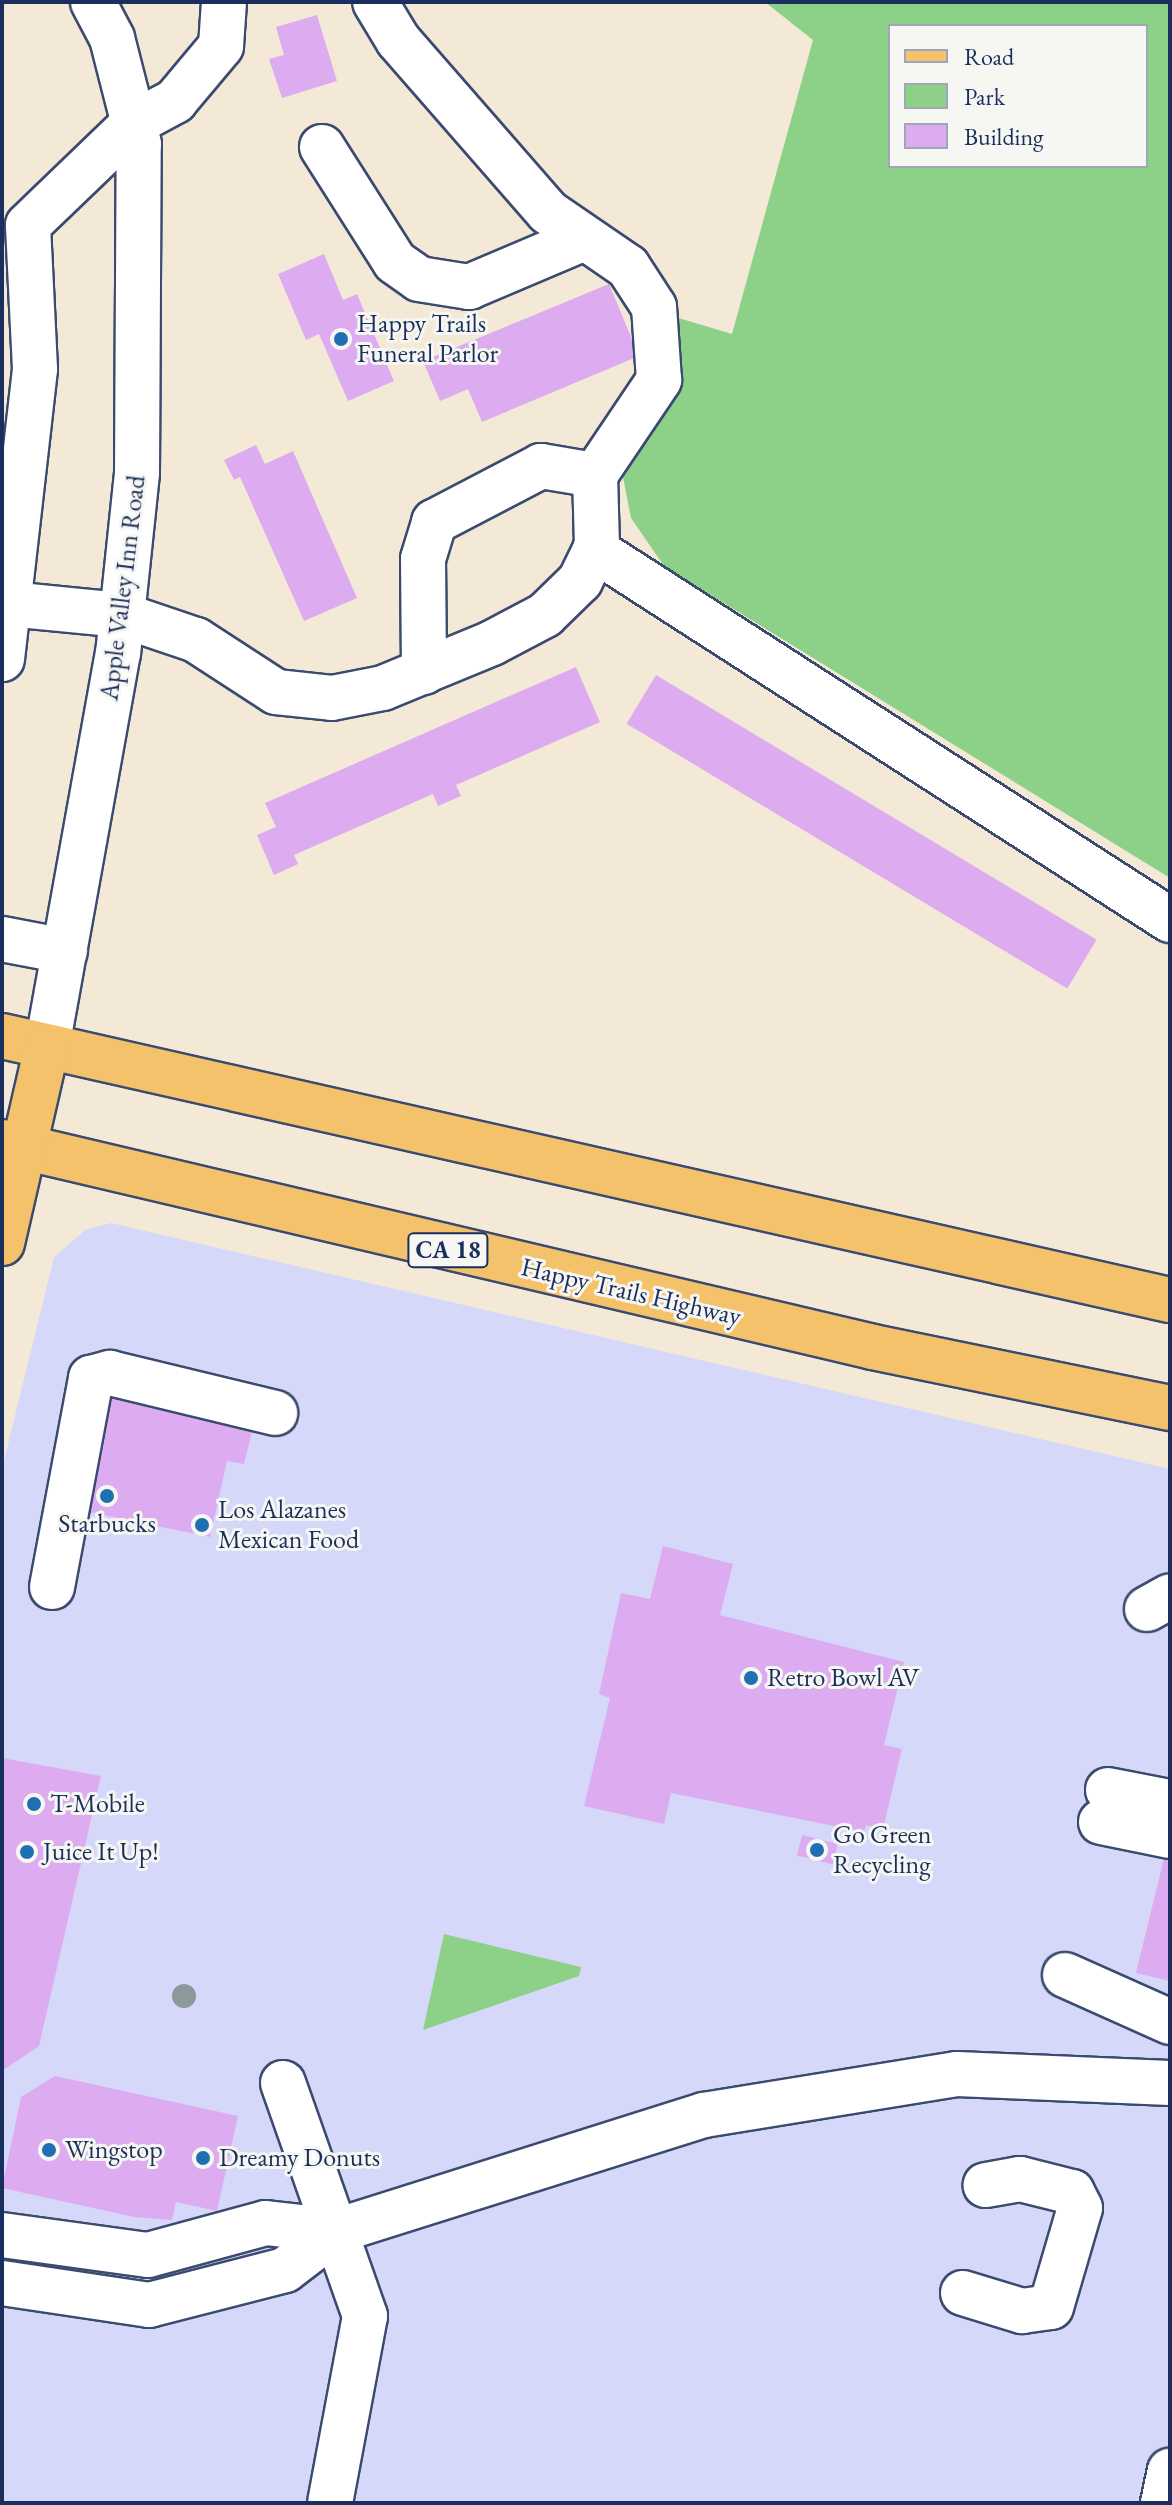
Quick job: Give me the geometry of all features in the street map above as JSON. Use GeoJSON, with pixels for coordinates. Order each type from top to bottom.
{"type":"FeatureCollection","features":[{"type":"Feature","properties":{"kind":"main road"},"geometry":{"type":"LineString","coordinates":[[2,1036],[1170,1300]]}},
{"type":"Feature","properties":{"kind":"main road"},"geometry":{"type":"LineString","coordinates":[[2,1243],[13,1145],[47,1047]]}},
{"type":"Feature","properties":{"kind":"main road","name":"Happy Trails Highway"},"geometry":{"type":"LineString","coordinates":[[13,1145],[873,1347],[1170,1408]]}},
{"type":"Feature","properties":{"kind":"street","name":"Apple Valley Inn Road"},"geometry":{"type":"LineString","coordinates":[[47,1047],[122,615],[137,473],[143,300],[134,123],[112,38],[93,2]]}},
{"type":"Feature","properties":{"kind":"street"},"geometry":{"type":"LineString","coordinates":[[2,659],[35,369],[28,225],[134,123],[175,101],[221,46],[224,2]]}},
{"type":"Feature","properties":{"kind":"street"},"geometry":{"type":"LineString","coordinates":[[9,604],[122,615],[196,640],[291,698],[353,696],[424,672],[545,615],[580,581],[595,550],[595,475],[648,405],[662,356],[643,285],[628,267],[582,239],[548,212],[398,40],[375,2]]}},
{"type":"Feature","properties":{"kind":"street"},"geometry":{"type":"LineString","coordinates":[[322,147],[395,262],[419,279],[469,287],[582,239]]}},
{"type":"Feature","properties":{"kind":"street"},"geometry":{"type":"LineString","coordinates":[[424,672],[423,559],[434,522],[541,466],[595,475]]}},
{"type":"Feature","properties":{"kind":"street"},"geometry":{"type":"LineString","coordinates":[[595,550],[1170,920]]}},
{"type":"Feature","properties":{"kind":"street"},"geometry":{"type":"LineString","coordinates":[[2,939],[65,951]]}},
{"type":"Feature","properties":{"kind":"street"},"geometry":{"type":"LineString","coordinates":[[52,1587],[91,1378],[110,1373],[275,1413]]}},
{"type":"Feature","properties":{"kind":"street"},"geometry":{"type":"LineString","coordinates":[[1170,1802],[1104,1806],[1170,1836]]}},
{"type":"Feature","properties":{"kind":"street"},"geometry":{"type":"LineString","coordinates":[[1065,1975],[1170,2022]]}},
{"type":"Feature","properties":{"kind":"street"},"geometry":{"type":"LineString","coordinates":[[2,2283],[149,2305],[285,2270],[336,2231],[704,2115],[957,2074],[1170,2083]]}},
{"type":"Feature","properties":{"kind":"street"},"geometry":{"type":"LineString","coordinates":[[283,2083],[365,2316],[330,2503]]}},
{"type":"Feature","properties":{"kind":"street"},"geometry":{"type":"LineString","coordinates":[[963,2293],[1022,2311],[1051,2307],[1080,2208],[1072,2192],[1020,2179],[986,2185]]}},
{"type":"Feature","properties":{"kind":"street"},"geometry":{"type":"LineString","coordinates":[[2,2235],[148,2255],[266,2223],[336,2231]]}},
{"type":"Feature","properties":{"kind":"street"},"geometry":{"type":"LineString","coordinates":[[1163,2503],[1170,2471]]}},
{"type":"Feature","properties":{"kind":"shaded area"},"geometry":{"type":"Polygon","coordinates":[[[111,1223],[1170,1469],[1170,2503],[2,2503],[2,1469],[54,1257],[85,1230],[111,1223]]]}},
{"type":"Feature","properties":{"kind":"green space"},"geometry":{"type":"Polygon","coordinates":[[[765,2],[1170,2],[1170,878],[664,566],[631,518],[623,477],[642,435],[672,316],[732,334],[813,40],[765,2]]]}},
{"type":"Feature","properties":{"kind":"green space"},"geometry":{"type":"Polygon","coordinates":[[[444,1934],[581,1967],[579,1976],[423,2030],[444,1934]]]}},
{"type":"Feature","properties":{"kind":"building"},"geometry":{"type":"Polygon","coordinates":[[[317,15],[337,81],[282,98],[269,59],[284,55],[276,27],[317,15]]]}},
{"type":"Feature","properties":{"kind":"building"},"geometry":{"type":"Polygon","coordinates":[[[324,254],[343,300],[357,294],[394,381],[348,401],[319,334],[306,340],[278,274],[324,254]]]}},
{"type":"Feature","properties":{"kind":"building"},"geometry":{"type":"Polygon","coordinates":[[[609,284],[639,356],[482,422],[468,389],[440,401],[423,361],[609,284]]]}},
{"type":"Feature","properties":{"kind":"building"},"geometry":{"type":"Polygon","coordinates":[[[256,445],[265,464],[293,451],[357,598],[304,621],[240,477],[234,480],[224,460],[256,445]]]}},
{"type":"Feature","properties":{"kind":"building"},"geometry":{"type":"Polygon","coordinates":[[[576,667],[600,722],[456,785],[461,796],[438,806],[433,794],[294,855],[298,864],[274,875],[257,835],[276,827],[265,803],[576,667]]]}},
{"type":"Feature","properties":{"kind":"building"},"geometry":{"type":"Polygon","coordinates":[[[656,675],[1097,940],[1067,989],[627,724],[656,675]]]}},
{"type":"Feature","properties":{"kind":"building"},"geometry":{"type":"Polygon","coordinates":[[[103,1387],[255,1420],[244,1464],[227,1461],[210,1537],[79,1510],[103,1387]]]}},
{"type":"Feature","properties":{"kind":"building","name":"Retro Bowl AV"},"geometry":{"type":"Polygon","coordinates":[[[663,1546],[733,1564],[720,1615],[904,1662],[884,1745],[902,1749],[883,1829],[866,1825],[864,1832],[671,1793],[664,1824],[584,1806],[610,1698],[599,1694],[621,1593],[650,1599],[663,1546]]]}},
{"type":"Feature","properties":{"kind":"building"},"geometry":{"type":"Polygon","coordinates":[[[2,1758],[101,1776],[39,2046],[2,2071],[2,1758]]]}},
{"type":"Feature","properties":{"kind":"building","name":"Go Green Recycling"},"geometry":{"type":"Polygon","coordinates":[[[802,1835],[838,1844],[833,1864],[797,1855],[802,1835]]]}},
{"type":"Feature","properties":{"kind":"building"},"geometry":{"type":"Polygon","coordinates":[[[1164,1858],[1170,1860],[1170,1981],[1136,1973],[1164,1858]]]}},
{"type":"Feature","properties":{"kind":"building"},"geometry":{"type":"Polygon","coordinates":[[[55,2076],[238,2116],[217,2211],[176,2202],[172,2220],[134,2217],[2,2188],[21,2097],[55,2076]]]}},
{"type":"Feature","properties":{"kind":"place","name":"Happy Trails Funeral Parlor"},"geometry":{"type":"Point","coordinates":[341,339]}},
{"type":"Feature","properties":{"kind":"place","name":"Starbucks"},"geometry":{"type":"Point","coordinates":[107,1496]}},
{"type":"Feature","properties":{"kind":"place","name":"Los Alazanes Mexican Food"},"geometry":{"type":"Point","coordinates":[202,1525]}},
{"type":"Feature","properties":{"kind":"place","name":"Retro Bowl AV"},"geometry":{"type":"Point","coordinates":[751,1678]}},
{"type":"Feature","properties":{"kind":"place","name":"T-Mobile"},"geometry":{"type":"Point","coordinates":[34,1804]}},
{"type":"Feature","properties":{"kind":"place","name":"Go Green Recycling"},"geometry":{"type":"Point","coordinates":[817,1850]}},
{"type":"Feature","properties":{"kind":"place","name":"Juice It Up!"},"geometry":{"type":"Point","coordinates":[27,1852]}},
{"type":"Feature","properties":{"kind":"place","name":"Wingstop"},"geometry":{"type":"Point","coordinates":[49,2150]}},
{"type":"Feature","properties":{"kind":"place","name":"Dreamy Donuts"},"geometry":{"type":"Point","coordinates":[203,2158]}}]}
